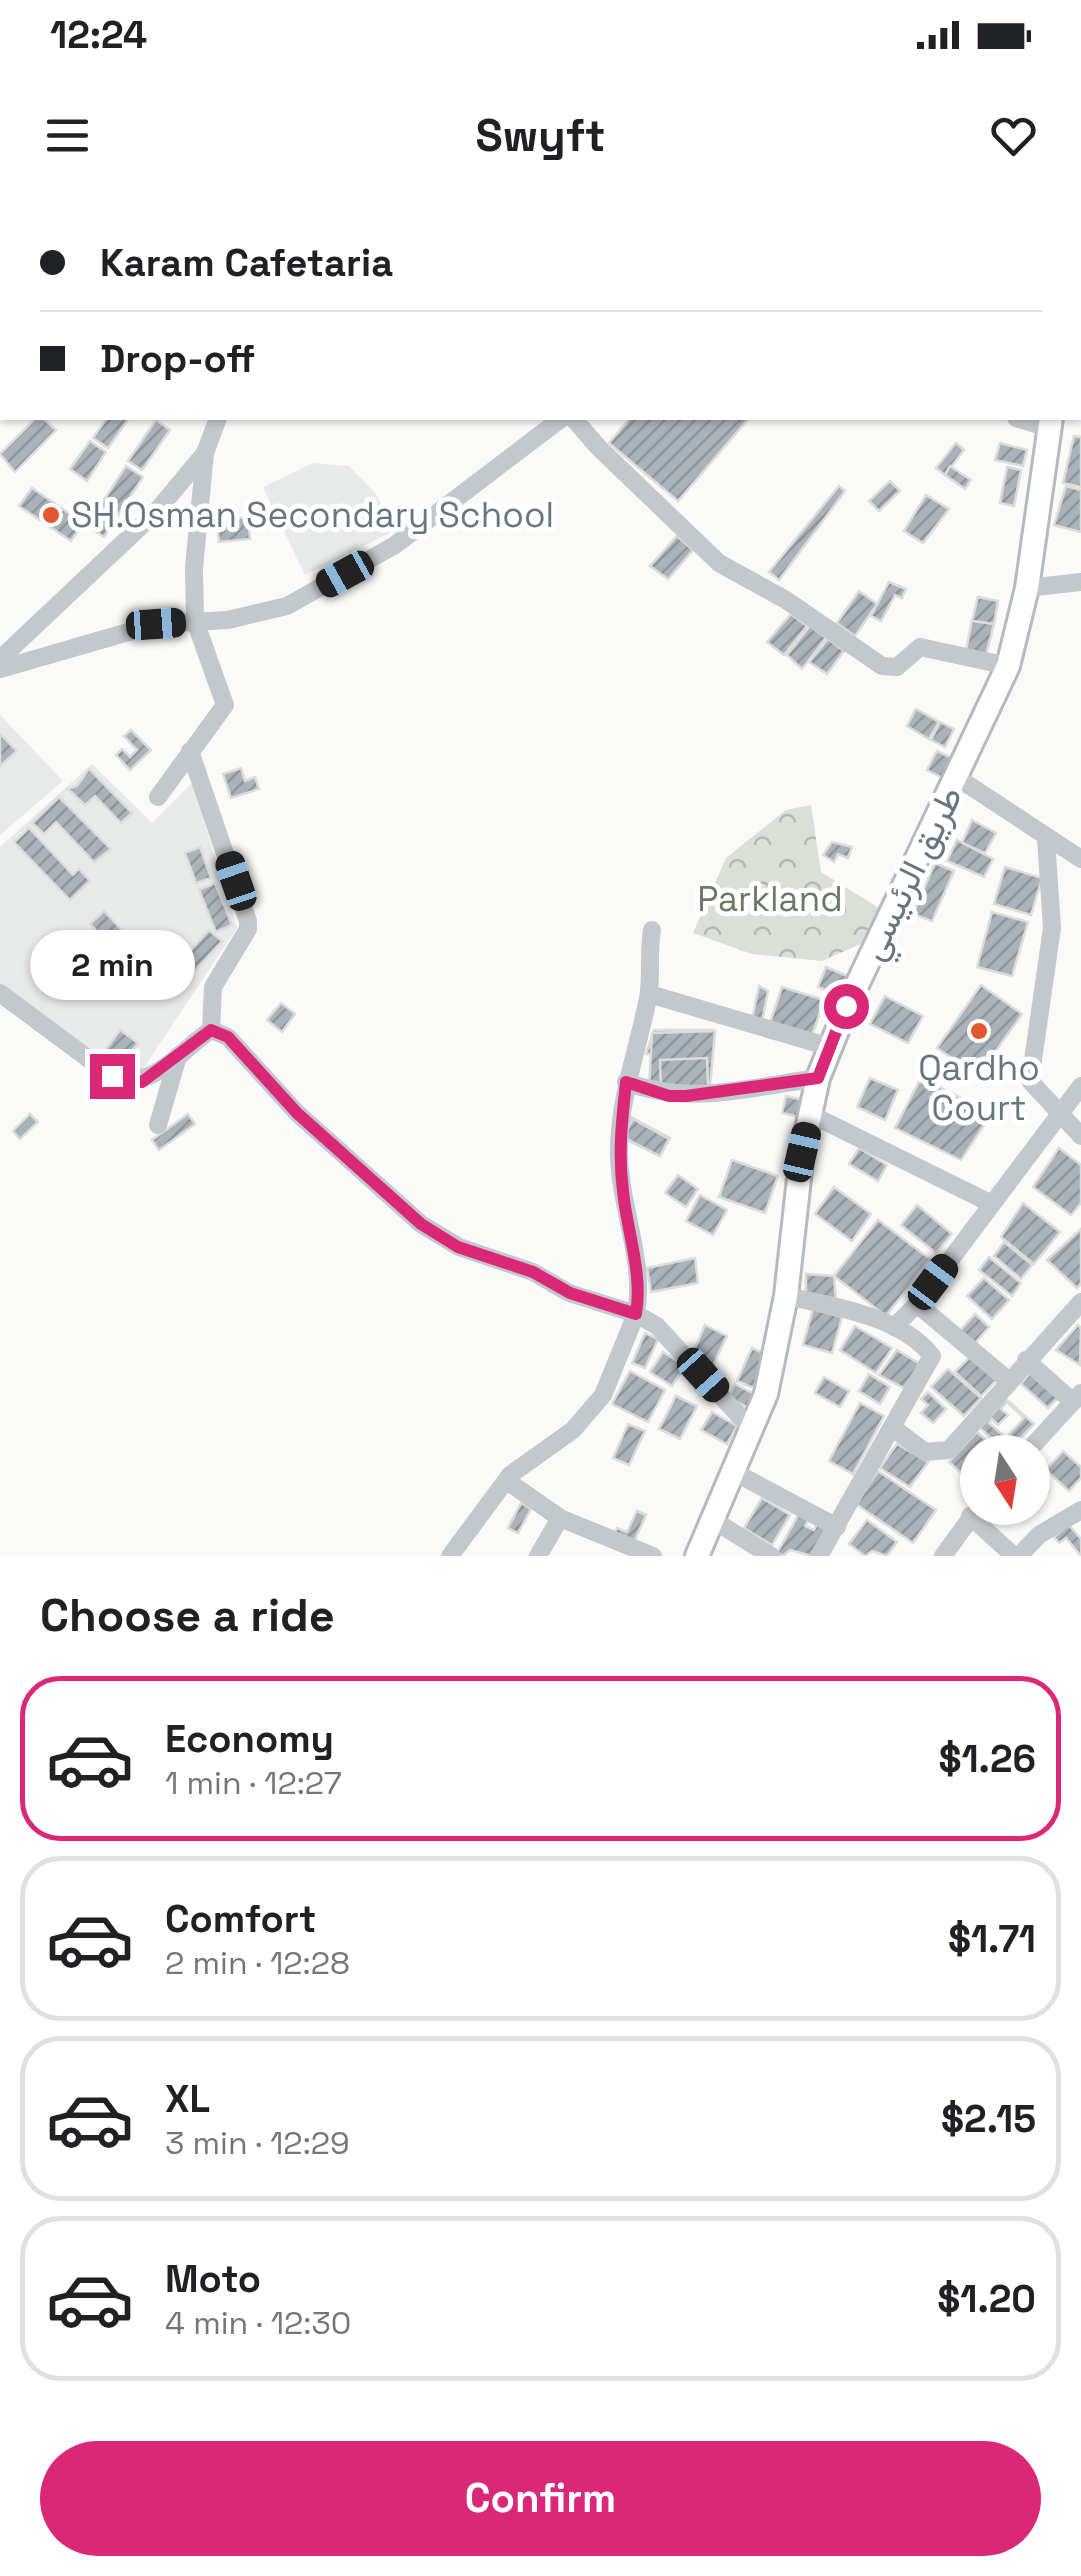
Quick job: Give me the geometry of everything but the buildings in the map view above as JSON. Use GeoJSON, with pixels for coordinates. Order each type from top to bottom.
{"type":"FeatureCollection","features":[{"type":"Feature","properties":{"kind":"main road","name":"طريق الرئيسي"},"geometry":{"type":"LineString","coordinates":[[697,1556],[766,1394],[786,1296],[802,1152],[818,1078],[1008,666],[1027,588],[1050,423]]}},
{"type":"Feature","properties":{"kind":"street"},"geometry":{"type":"LineString","coordinates":[[158,797],[225,704],[195,622],[194,568],[205,454],[217,420]]}},
{"type":"Feature","properties":{"kind":"street"},"geometry":{"type":"LineString","coordinates":[[0,669],[123,632],[228,620],[287,606],[396,546],[559,420]]}},
{"type":"Feature","properties":{"kind":"street"},"geometry":{"type":"LineString","coordinates":[[576,420],[599,448],[719,562],[786,600],[882,666],[896,667],[920,648],[1008,666]]}},
{"type":"Feature","properties":{"kind":"street"},"geometry":{"type":"LineString","coordinates":[[0,659],[156,512],[205,454]]}},
{"type":"Feature","properties":{"kind":"street"},"geometry":{"type":"LineString","coordinates":[[1027,588],[1081,582]]}},
{"type":"Feature","properties":{"kind":"street"},"geometry":{"type":"LineString","coordinates":[[190,751],[248,921],[248,929],[213,987],[211,1030]]}},
{"type":"Feature","properties":{"kind":"street"},"geometry":{"type":"LineString","coordinates":[[958,778],[1081,859]]}},
{"type":"Feature","properties":{"kind":"street"},"geometry":{"type":"LineString","coordinates":[[1046,839],[1052,928],[1029,1068],[1036,1090],[1081,1136]]}},
{"type":"Feature","properties":{"kind":"street"},"geometry":{"type":"LineString","coordinates":[[450,1556],[523,1464],[573,1430],[603,1395],[636,1314],[641,1286],[630,1242],[619,1149],[626,1082],[649,994],[646,964],[652,930]]}},
{"type":"Feature","properties":{"kind":"street"},"geometry":{"type":"LineString","coordinates":[[0,993],[112,1076],[142,1082],[211,1030]]}},
{"type":"Feature","properties":{"kind":"street"},"geometry":{"type":"LineString","coordinates":[[649,994],[830,1047]]}},
{"type":"Feature","properties":{"kind":"street"},"geometry":{"type":"LineString","coordinates":[[211,1030],[228,1037],[297,1113],[421,1224],[458,1247],[533,1272],[570,1293],[636,1314],[657,1326],[753,1432]]}},
{"type":"Feature","properties":{"kind":"street"},"geometry":{"type":"LineString","coordinates":[[158,1124],[180,1051]]}},
{"type":"Feature","properties":{"kind":"street"},"geometry":{"type":"LineString","coordinates":[[626,1082],[669,1096],[686,1096],[818,1078]]}},
{"type":"Feature","properties":{"kind":"street"},"geometry":{"type":"LineString","coordinates":[[894,1328],[917,1304],[1081,1086]]}},
{"type":"Feature","properties":{"kind":"street"},"geometry":{"type":"LineString","coordinates":[[810,1114],[992,1204]]}},
{"type":"Feature","properties":{"kind":"street"},"geometry":{"type":"LineString","coordinates":[[786,1296],[838,1307],[894,1328],[932,1356],[820,1556]]}},
{"type":"Feature","properties":{"kind":"street"},"geometry":{"type":"LineString","coordinates":[[892,1427],[925,1452],[948,1450],[1081,1302]]}},
{"type":"Feature","properties":{"kind":"street"},"geometry":{"type":"LineString","coordinates":[[917,1304],[1008,1380]]}},
{"type":"Feature","properties":{"kind":"street"},"geometry":{"type":"LineString","coordinates":[[1026,1360],[1077,1398],[1043,1435]]}},
{"type":"Feature","properties":{"kind":"street"},"geometry":{"type":"LineString","coordinates":[[734,1472],[837,1528]]}},
{"type":"Feature","properties":{"kind":"street"},"geometry":{"type":"LineString","coordinates":[[507,1481],[560,1518],[653,1556]]}},
{"type":"Feature","properties":{"kind":"street"},"geometry":{"type":"LineString","coordinates":[[986,1525],[1016,1556],[1039,1536],[1081,1510]]}},
{"type":"Feature","properties":{"kind":"street"},"geometry":{"type":"LineString","coordinates":[[538,1556],[560,1518]]}},
{"type":"Feature","properties":{"kind":"street"},"geometry":{"type":"LineString","coordinates":[[712,1520],[771,1556]]}},
{"type":"Feature","properties":{"kind":"street"},"geometry":{"type":"LineString","coordinates":[[942,1556],[965,1525]]}},
{"type":"Feature","properties":{"kind":"shaded area"},"geometry":{"type":"Polygon","coordinates":[[[313,463],[349,466],[376,494],[394,531],[305,575],[263,487],[313,463]]]}},
{"type":"Feature","properties":{"kind":"shaded area"},"geometry":{"type":"Polygon","coordinates":[[[0,715],[63,781],[0,835],[0,715]]]}},
{"type":"Feature","properties":{"kind":"shaded area"},"geometry":{"type":"Polygon","coordinates":[[[92,764],[152,823],[192,783],[237,928],[138,1076],[119,1072],[0,986],[0,847],[92,764]]]}},
{"type":"Feature","properties":{"kind":"green space","name":"Parkland"},"geometry":{"type":"Polygon","coordinates":[[[811,805],[821,872],[879,908],[865,942],[822,961],[752,954],[693,933],[726,858],[786,810],[811,805]]]}},
{"type":"Feature","properties":{"kind":"place","name":"SH.Osman Secondary School"},"geometry":{"type":"Point","coordinates":[51,515]}},
{"type":"Feature","properties":{"kind":"place","name":"Qardho Court"},"geometry":{"type":"Point","coordinates":[979,1031]}},
{"type":"Feature","properties":{"kind":"route"},"geometry":{"type":"LineString","coordinates":[[112,1076],[142,1082],[211,1030],[228,1037],[297,1113],[421,1224],[458,1247],[533,1272],[570,1293],[636,1314],[641,1286],[633,1258],[619,1149],[626,1082],[669,1096],[686,1096],[818,1078],[846,1006]]}}]}
